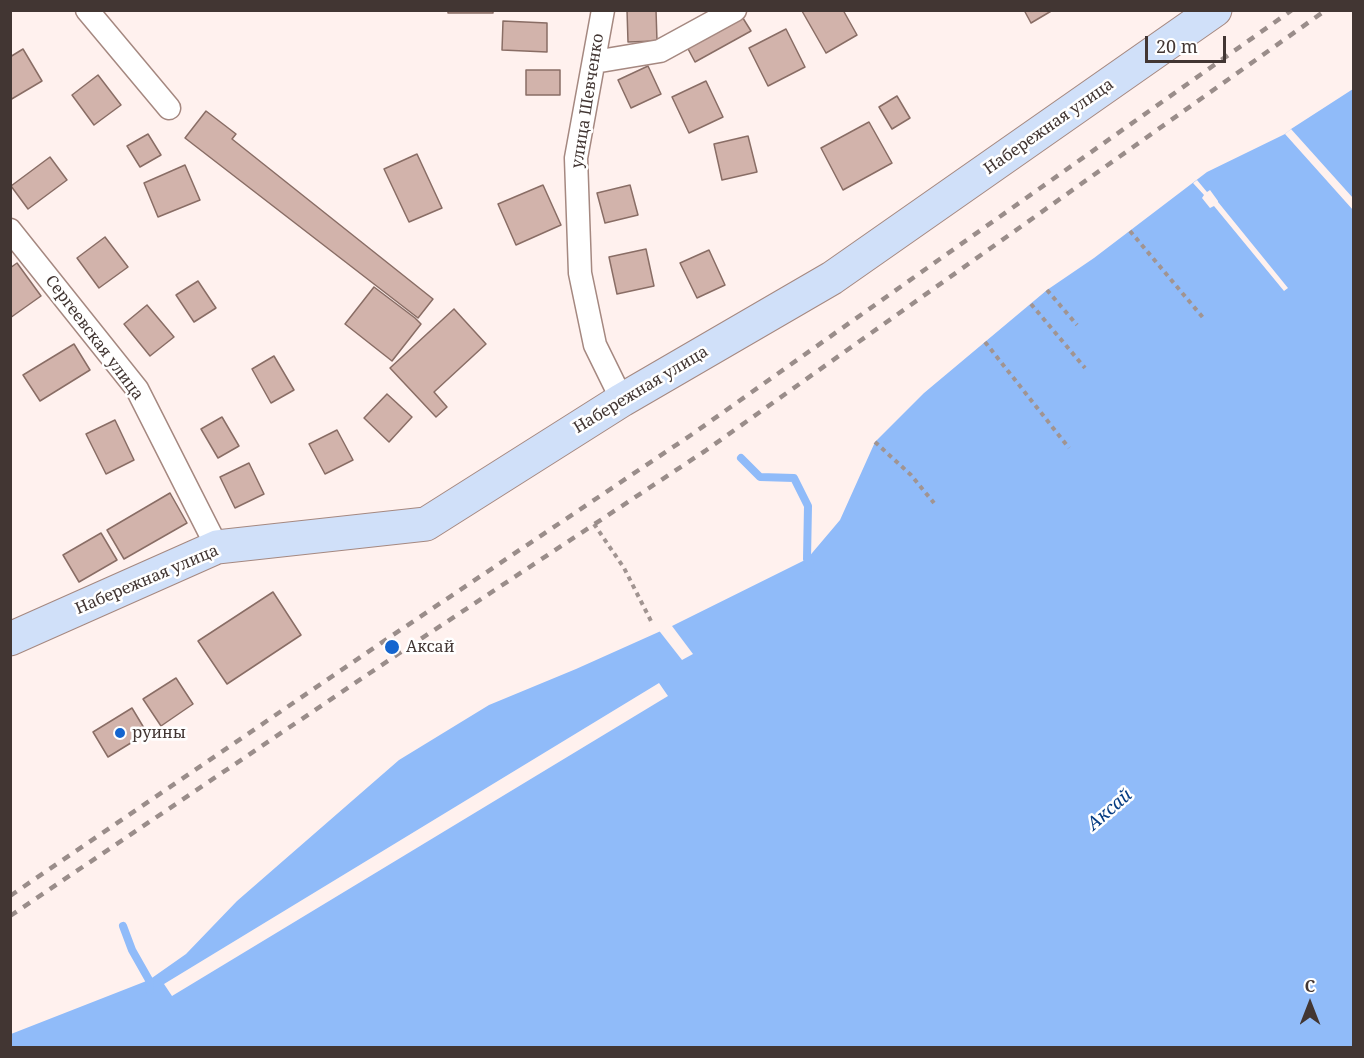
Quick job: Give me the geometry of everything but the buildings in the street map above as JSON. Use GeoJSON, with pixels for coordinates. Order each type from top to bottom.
{"type":"FeatureCollection","features":[{"type":"Feature","properties":{"kind":"street"},"geometry":{"type":"LineString","coordinates":[[87,10],[169,108]]}},
{"type":"Feature","properties":{"kind":"street","name":"улица Шевченко"},"geometry":{"type":"LineString","coordinates":[[603,10],[576,158],[580,273],[595,345],[622,400]]}},
{"type":"Feature","properties":{"kind":"street"},"geometry":{"type":"LineString","coordinates":[[594,62],[660,51],[735,10]]}},
{"type":"Feature","properties":{"kind":"street","name":"Набережная улица"},"geometry":{"type":"LineString","coordinates":[[10,639],[217,548],[426,524],[622,400],[832,278],[1215,10]]}},
{"type":"Feature","properties":{"kind":"street","name":"Сергеевская улица"},"geometry":{"type":"LineString","coordinates":[[10,230],[137,389],[217,548]]}},
{"type":"Feature","properties":{"kind":"path"},"geometry":{"type":"LineString","coordinates":[[1130,231],[1205,320]]}},
{"type":"Feature","properties":{"kind":"path"},"geometry":{"type":"LineString","coordinates":[[1047,291],[1077,325]]}},
{"type":"Feature","properties":{"kind":"path"},"geometry":{"type":"LineString","coordinates":[[1031,304],[1085,368]]}},
{"type":"Feature","properties":{"kind":"path"},"geometry":{"type":"LineString","coordinates":[[986,342],[1069,448]]}},
{"type":"Feature","properties":{"kind":"path"},"geometry":{"type":"LineString","coordinates":[[875,441],[910,475],[934,503]]}},
{"type":"Feature","properties":{"kind":"path"},"geometry":{"type":"LineString","coordinates":[[594,524],[624,568],[651,621]]}},
{"type":"Feature","properties":{"kind":"water"},"geometry":{"type":"Polygon","coordinates":[[[1353,89],[1353,1047],[11,1048],[11,1034],[149,980],[186,954],[237,901],[399,760],[489,705],[672,626],[807,559],[840,520],[875,442],[924,393],[1047,290],[1094,258],[1207,172],[1285,134],[1353,89]]]}},
{"type":"Feature","properties":{"kind":"pier"},"geometry":{"type":"Polygon","coordinates":[[[1291,129],[1353,198],[1353,210],[1285,134],[1291,129]]]}},
{"type":"Feature","properties":{"kind":"pier"},"geometry":{"type":"Polygon","coordinates":[[[1197,180],[1207,192],[1210,190],[1288,288],[1284,291],[1214,206],[1210,208],[1202,198],[1204,195],[1193,183],[1197,180]]]}},
{"type":"Feature","properties":{"kind":"pier"},"geometry":{"type":"Polygon","coordinates":[[[670,623],[693,654],[682,660],[657,628],[670,623]]]}},
{"type":"Feature","properties":{"kind":"pier"},"geometry":{"type":"Polygon","coordinates":[[[659,683],[668,696],[172,996],[164,984],[659,683]]]}},
{"type":"Feature","properties":{"kind":"waterway"},"geometry":{"type":"LineString","coordinates":[[741,458],[760,477],[794,478],[808,506],[807,559],[811,568]]}},
{"type":"Feature","properties":{"kind":"waterway"},"geometry":{"type":"LineString","coordinates":[[123,926],[132,950],[149,980],[150,991]]}},
{"type":"Feature","properties":{"kind":"railway"},"geometry":{"type":"LineString","coordinates":[[10,896],[691,435],[1292,10]]}},
{"type":"Feature","properties":{"kind":"railway"},"geometry":{"type":"LineString","coordinates":[[10,916],[398,654],[705,451],[1326,10]]}},
{"type":"Feature","properties":{"kind":"place","name":"Аксай"},"geometry":{"type":"Point","coordinates":[392,647]}},
{"type":"Feature","properties":{"kind":"place","name":"руины"},"geometry":{"type":"Point","coordinates":[120,733]}}]}
